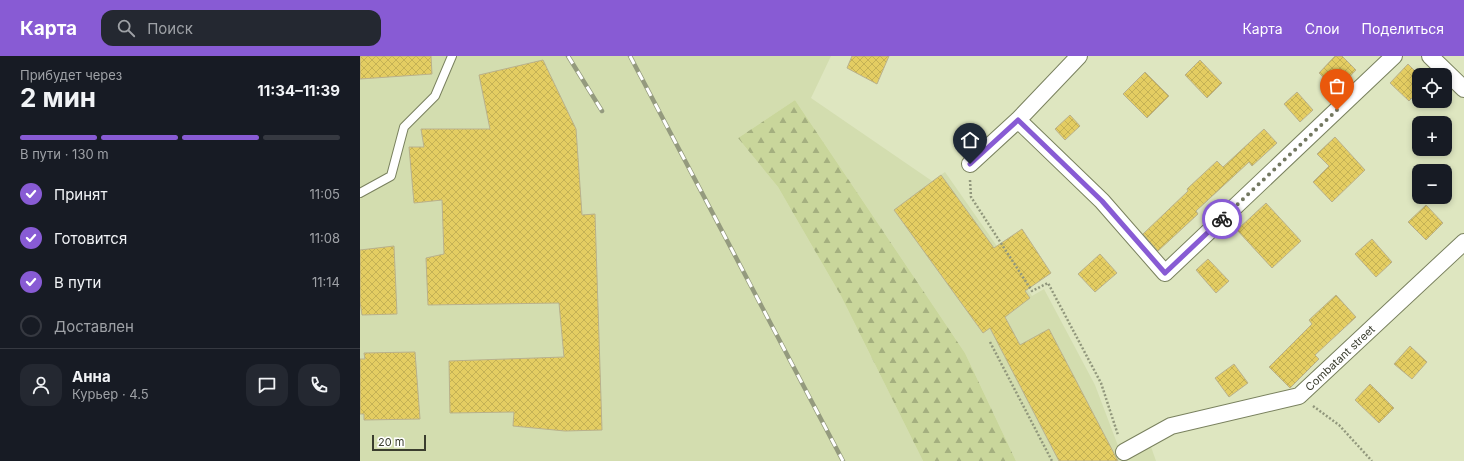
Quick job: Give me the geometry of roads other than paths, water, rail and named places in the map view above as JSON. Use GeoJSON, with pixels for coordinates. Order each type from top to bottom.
{"type":"FeatureCollection","features":[{"type":"Feature","properties":{"kind":"street"},"geometry":{"type":"LineString","coordinates":[[970,164],[1018,120],[1078,56]]}},
{"type":"Feature","properties":{"kind":"street"},"geometry":{"type":"LineString","coordinates":[[1018,120],[1102,201],[1165,273],[1394,56]]}},
{"type":"Feature","properties":{"kind":"street"},"geometry":{"type":"LineString","coordinates":[[1430,56],[1464,89]]}},
{"type":"Feature","properties":{"kind":"street","name":"Combatant street"},"geometry":{"type":"LineString","coordinates":[[1124,452],[1171,426],[1299,396],[1464,242]]}},
{"type":"Feature","properties":{"kind":"lane"},"geometry":{"type":"LineString","coordinates":[[360,193],[392,176],[404,128],[435,96],[452,56]]}},
{"type":"Feature","properties":{"kind":"railway"},"geometry":{"type":"LineString","coordinates":[[568,56],[602,111]]}},
{"type":"Feature","properties":{"kind":"railway"},"geometry":{"type":"LineString","coordinates":[[630,56],[843,461]]}}]}
